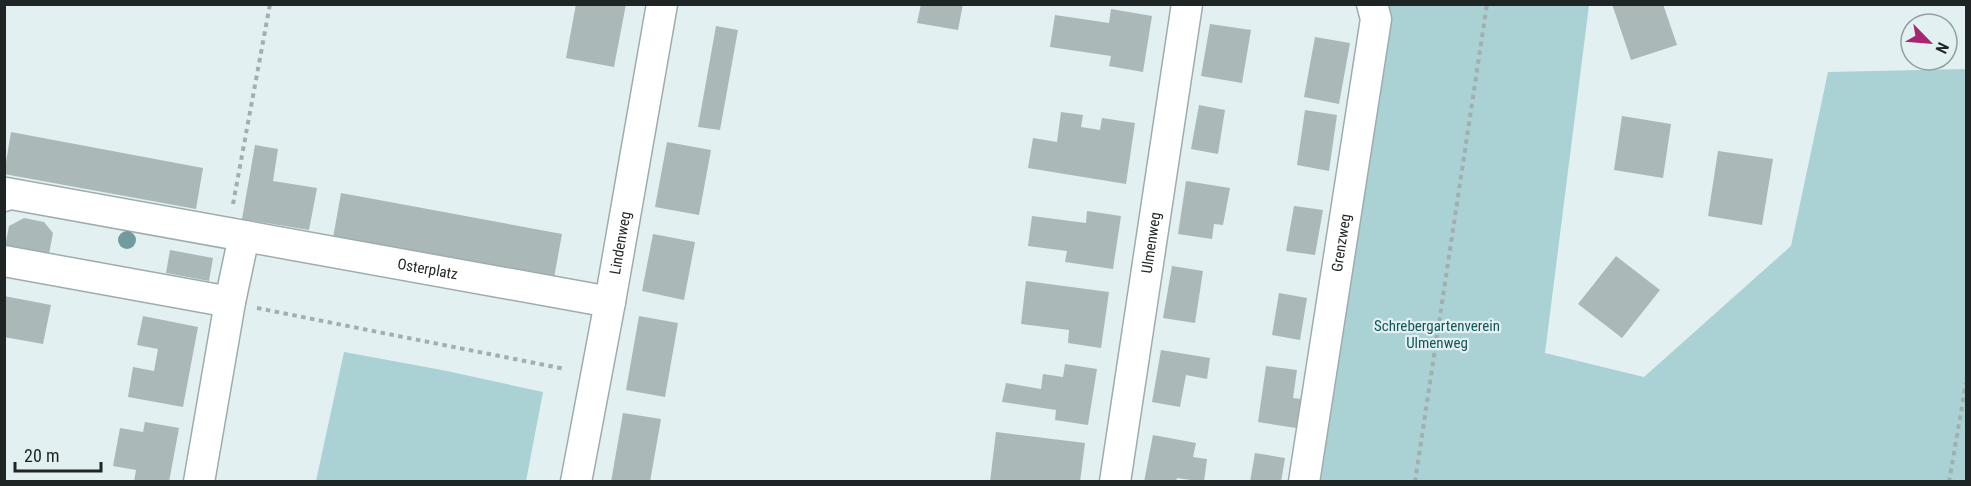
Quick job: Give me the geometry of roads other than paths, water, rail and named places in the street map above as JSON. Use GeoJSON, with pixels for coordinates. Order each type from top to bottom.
{"type":"FeatureCollection","features":[{"type":"Feature","properties":{"kind":"street","name":"Lindenweg"},"geometry":{"type":"LineString","coordinates":[[576,482],[662,4]]}},
{"type":"Feature","properties":{"kind":"street","name":"Ulmenweg"},"geometry":{"type":"LineString","coordinates":[[1115,482],[1187,4]]}},
{"type":"Feature","properties":{"kind":"street","name":"Grenzweg"},"geometry":{"type":"LineString","coordinates":[[1304,482],[1376,20],[1372,4]]}},
{"type":"Feature","properties":{"kind":"street","name":"Osterplatz"},"geometry":{"type":"LineString","coordinates":[[4,195],[6,193],[610,302]]}},
{"type":"Feature","properties":{"kind":"street"},"geometry":{"type":"LineString","coordinates":[[199,482],[230,302],[236,235]]}},
{"type":"Feature","properties":{"kind":"street"},"geometry":{"type":"LineString","coordinates":[[4,261],[230,302]]}},
{"type":"Feature","properties":{"kind":"park label","name":"Schrebergartenverein Ulmenweg"},"geometry":{"type":"Point","coordinates":[1437,334]}}]}
